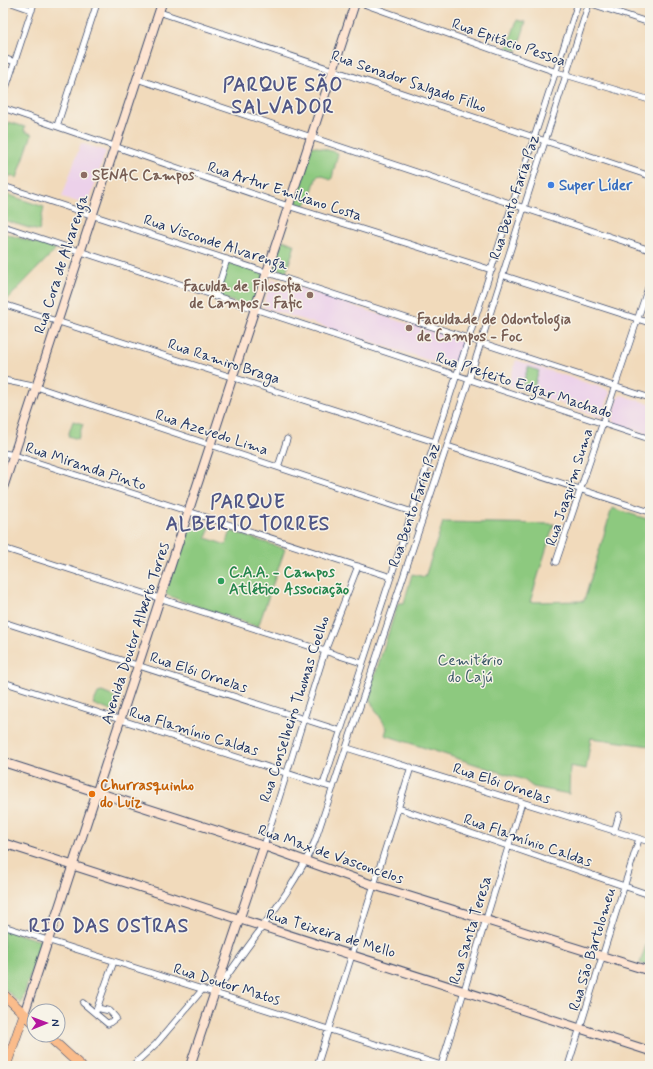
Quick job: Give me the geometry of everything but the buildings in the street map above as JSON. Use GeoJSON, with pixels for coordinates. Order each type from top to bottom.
{"type":"FeatureCollection","features":[{"type":"Feature","properties":{"kind":"main road","name":"Rua Cora de Alvarenga"},"geometry":{"type":"LineString","coordinates":[[3,488],[162,3]]}},
{"type":"Feature","properties":{"kind":"main road","name":"Avenida Doutor Alberto Torres"},"geometry":{"type":"LineString","coordinates":[[6,1066],[121,721],[310,137],[334,69],[354,3]]}},
{"type":"Feature","properties":{"kind":"main road","name":"Rua Max de Vasconcelos"},"geometry":{"type":"LineString","coordinates":[[3,762],[307,860],[373,885],[650,971]]}},
{"type":"Feature","properties":{"kind":"main road","name":"Rua Teixeira de Mello"},"geometry":{"type":"LineString","coordinates":[[3,843],[650,1051]]}},
{"type":"Feature","properties":{"kind":"main road","name":"Rua Conselheiro Thomas Coelho"},"geometry":{"type":"LineString","coordinates":[[190,1066],[264,846]]}},
{"type":"Feature","properties":{"kind":"main road"},"geometry":{"type":"LineString","coordinates":[[3,994],[24,1014]]}},
{"type":"Feature","properties":{"kind":"main road"},"geometry":{"type":"LineString","coordinates":[[56,1043],[81,1066]]}},
{"type":"Feature","properties":{"kind":"street"},"geometry":{"type":"LineString","coordinates":[[12,3],[32,10]]}},
{"type":"Feature","properties":{"kind":"street"},"geometry":{"type":"LineString","coordinates":[[3,97],[34,3]]}},
{"type":"Feature","properties":{"kind":"street"},"geometry":{"type":"LineString","coordinates":[[57,126],[97,3]]}},
{"type":"Feature","properties":{"kind":"street","name":"Rua Epitácio Pessoa"},"geometry":{"type":"LineString","coordinates":[[361,3],[556,72],[650,100]]}},
{"type":"Feature","properties":{"kind":"street","name":"Rua Bento Faria Paz"},"geometry":{"type":"LineString","coordinates":[[323,785],[578,3]]}},
{"type":"Feature","properties":{"kind":"street"},"geometry":{"type":"LineString","coordinates":[[589,3],[650,23]]}},
{"type":"Feature","properties":{"kind":"street","name":"Rua Bento Faria Paz"},"geometry":{"type":"LineString","coordinates":[[215,993],[262,926],[286,896],[307,860],[347,748],[481,344],[523,207],[567,75],[589,3]]}},
{"type":"Feature","properties":{"kind":"street","name":"Rua Senador Salgado Filho"},"geometry":{"type":"LineString","coordinates":[[159,12],[535,136],[544,141],[650,176]]}},
{"type":"Feature","properties":{"kind":"street"},"geometry":{"type":"LineString","coordinates":[[3,58],[15,62]]}},
{"type":"Feature","properties":{"kind":"street"},"geometry":{"type":"LineString","coordinates":[[137,79],[650,250]]}},
{"type":"Feature","properties":{"kind":"street","name":"Rua Artur Emiliano Costa"},"geometry":{"type":"LineString","coordinates":[[3,108],[288,206],[492,270]]}},
{"type":"Feature","properties":{"kind":"street","name":"Rua Visconde Alvarenga"},"geometry":{"type":"LineString","coordinates":[[3,186],[267,271],[481,344],[650,398]]}},
{"type":"Feature","properties":{"kind":"street","name":"Rua Prefeito Edgar Machado"},"geometry":{"type":"LineString","coordinates":[[3,226],[457,377],[650,439]]}},
{"type":"Feature","properties":{"kind":"street"},"geometry":{"type":"LineString","coordinates":[[215,297],[227,259]]}},
{"type":"Feature","properties":{"kind":"street"},"geometry":{"type":"LineString","coordinates":[[502,275],[650,323]]}},
{"type":"Feature","properties":{"kind":"street","name":"Rua Joaquim Suma"},"geometry":{"type":"LineString","coordinates":[[556,562],[650,282]]}},
{"type":"Feature","properties":{"kind":"street","name":"Rua Ramiro Braga"},"geometry":{"type":"LineString","coordinates":[[6,305],[435,442]]}},
{"type":"Feature","properties":{"kind":"street","name":"Rua Azevedo Lima"},"geometry":{"type":"LineString","coordinates":[[3,380],[37,387],[412,512]]}},
{"type":"Feature","properties":{"kind":"street"},"geometry":{"type":"LineString","coordinates":[[278,467],[287,439]]}},
{"type":"Feature","properties":{"kind":"street"},"geometry":{"type":"LineString","coordinates":[[447,446],[650,512]]}},
{"type":"Feature","properties":{"kind":"street","name":"Rua Miranda Pinto"},"geometry":{"type":"LineString","coordinates":[[3,453],[14,455],[391,577]]}},
{"type":"Feature","properties":{"kind":"street"},"geometry":{"type":"LineString","coordinates":[[3,548],[362,663]]}},
{"type":"Feature","properties":{"kind":"street","name":"Rua Conselheiro Thomas Coelho"},"geometry":{"type":"LineString","coordinates":[[264,846],[326,651],[358,566]]}},
{"type":"Feature","properties":{"kind":"street","name":"Rua Elói Ornelas"},"geometry":{"type":"LineString","coordinates":[[3,622],[341,731]]}},
{"type":"Feature","properties":{"kind":"street","name":"Rua Flamínio Caldas"},"geometry":{"type":"LineString","coordinates":[[3,682],[333,788]]}},
{"type":"Feature","properties":{"kind":"street","name":"Rua Elói Ornelas"},"geometry":{"type":"LineString","coordinates":[[347,748],[650,842]]}},
{"type":"Feature","properties":{"kind":"street"},"geometry":{"type":"LineString","coordinates":[[317,1066],[411,767]]}},
{"type":"Feature","properties":{"kind":"street","name":"Rua Santa Teresa"},"geometry":{"type":"LineString","coordinates":[[442,1066],[522,802]]}},
{"type":"Feature","properties":{"kind":"street","name":"Rua Flamínio Caldas"},"geometry":{"type":"LineString","coordinates":[[398,808],[650,895]]}},
{"type":"Feature","properties":{"kind":"street"},"geometry":{"type":"LineString","coordinates":[[614,832],[619,815]]}},
{"type":"Feature","properties":{"kind":"street","name":"Rua São Bartolomeu"},"geometry":{"type":"LineString","coordinates":[[568,1066],[639,839]]}},
{"type":"Feature","properties":{"kind":"street","name":"Rua Doutor Matos"},"geometry":{"type":"LineString","coordinates":[[3,926],[442,1066]]}},
{"type":"Feature","properties":{"kind":"street"},"geometry":{"type":"LineString","coordinates":[[83,1003],[96,1010],[114,961]]}},
{"type":"Feature","properties":{"kind":"street"},"geometry":{"type":"LineString","coordinates":[[132,1066],[156,1044],[203,989]]}},
{"type":"Feature","properties":{"kind":"shaded area","name":"SENAC Campos"},"geometry":{"type":"Polygon","coordinates":[[[81,143],[106,151],[88,205],[62,197],[81,143]]]}},
{"type":"Feature","properties":{"kind":"shaded area"},"geometry":{"type":"Polygon","coordinates":[[[272,279],[463,342],[464,344],[456,369],[263,307],[272,279]]]}},
{"type":"Feature","properties":{"kind":"shaded area"},"geometry":{"type":"Polygon","coordinates":[[[516,360],[606,389],[610,393],[602,416],[599,417],[508,385],[516,360]]]}},
{"type":"Feature","properties":{"kind":"shaded area"},"geometry":{"type":"Polygon","coordinates":[[[622,395],[650,404],[650,435],[614,423],[612,419],[619,396],[622,395]]]}},
{"type":"Feature","properties":{"kind":"green space"},"geometry":{"type":"Polygon","coordinates":[[[517,20],[526,22],[517,51],[507,48],[517,20]]]}},
{"type":"Feature","properties":{"kind":"green space"},"geometry":{"type":"Polygon","coordinates":[[[9,122],[25,127],[24,131],[32,134],[17,178],[3,174],[3,125],[8,126],[9,122]]]}},
{"type":"Feature","properties":{"kind":"green space"},"geometry":{"type":"Polygon","coordinates":[[[314,146],[338,153],[332,178],[330,180],[322,175],[317,176],[310,197],[304,206],[295,202],[312,147],[314,146]]]}},
{"type":"Feature","properties":{"kind":"green space"},"geometry":{"type":"Polygon","coordinates":[[[3,193],[44,207],[39,231],[3,220],[3,193]]]}},
{"type":"Feature","properties":{"kind":"green space"},"geometry":{"type":"Polygon","coordinates":[[[3,233],[56,249],[3,304],[3,233]]]}},
{"type":"Feature","properties":{"kind":"green space"},"geometry":{"type":"Polygon","coordinates":[[[283,240],[295,245],[286,273],[275,268],[274,261],[283,240]]]}},
{"type":"Feature","properties":{"kind":"green space"},"geometry":{"type":"Polygon","coordinates":[[[227,262],[264,274],[253,308],[216,296],[227,262]]]}},
{"type":"Feature","properties":{"kind":"green space"},"geometry":{"type":"Polygon","coordinates":[[[528,367],[539,371],[532,393],[521,389],[528,367]]]}},
{"type":"Feature","properties":{"kind":"green space"},"geometry":{"type":"Polygon","coordinates":[[[73,421],[83,424],[78,439],[68,436],[73,421]]]}},
{"type":"Feature","properties":{"kind":"green space","name":"Cemitério do Cajú"},"geometry":{"type":"Polygon","coordinates":[[[612,508],[650,520],[650,746],[591,738],[586,769],[570,766],[569,794],[533,787],[524,780],[385,735],[387,728],[370,701],[373,681],[398,603],[404,603],[412,574],[425,577],[443,522],[554,524],[530,602],[584,601],[612,508]]]}},
{"type":"Feature","properties":{"kind":"green space","name":"C.A.A. - Campos Atlético Associação"},"geometry":{"type":"Polygon","coordinates":[[[196,524],[210,527],[206,538],[226,545],[231,531],[285,549],[258,627],[165,594],[186,532],[188,528],[195,529],[196,524]]]}},
{"type":"Feature","properties":{"kind":"green space"},"geometry":{"type":"Polygon","coordinates":[[[102,692],[119,699],[116,709],[111,711],[93,704],[98,693],[102,692]]]}},
{"type":"Feature","properties":{"kind":"green space"},"geometry":{"type":"Polygon","coordinates":[[[3,929],[41,941],[21,1004],[3,987],[3,929]]]}},
{"type":"Feature","properties":{"kind":"green space"},"geometry":{"type":"Polygon","coordinates":[[[650,933],[650,966],[640,963],[650,933]]]}},
{"type":"Feature","properties":{"kind":"place","name":"SENAC Campos"},"geometry":{"type":"Point","coordinates":[84,175]}},
{"type":"Feature","properties":{"kind":"place","name":"Super Líder"},"geometry":{"type":"Point","coordinates":[551,185]}},
{"type":"Feature","properties":{"kind":"place","name":"Faculda de Filosofia de Campos - Fafic"},"geometry":{"type":"Point","coordinates":[310,295]}},
{"type":"Feature","properties":{"kind":"place","name":"Faculdade de Odontologia de Campos - Foc"},"geometry":{"type":"Point","coordinates":[409,328]}},
{"type":"Feature","properties":{"kind":"place","name":"C.A.A. - Campos Atlético Associação"},"geometry":{"type":"Point","coordinates":[221,581]}},
{"type":"Feature","properties":{"kind":"place","name":"Churrasquinho do Luiz"},"geometry":{"type":"Point","coordinates":[92,794]}},
{"type":"Feature","properties":{"kind":"district","name":"PARQUE SÃO SALVADOR"},"geometry":{"type":"Point","coordinates":[283,95]}},
{"type":"Feature","properties":{"kind":"district","name":"PARQUE ALBERTO TORRES"},"geometry":{"type":"Point","coordinates":[248,512]}},
{"type":"Feature","properties":{"kind":"district","name":"RIO DAS OSTRAS"},"geometry":{"type":"Point","coordinates":[109,925]}}]}
